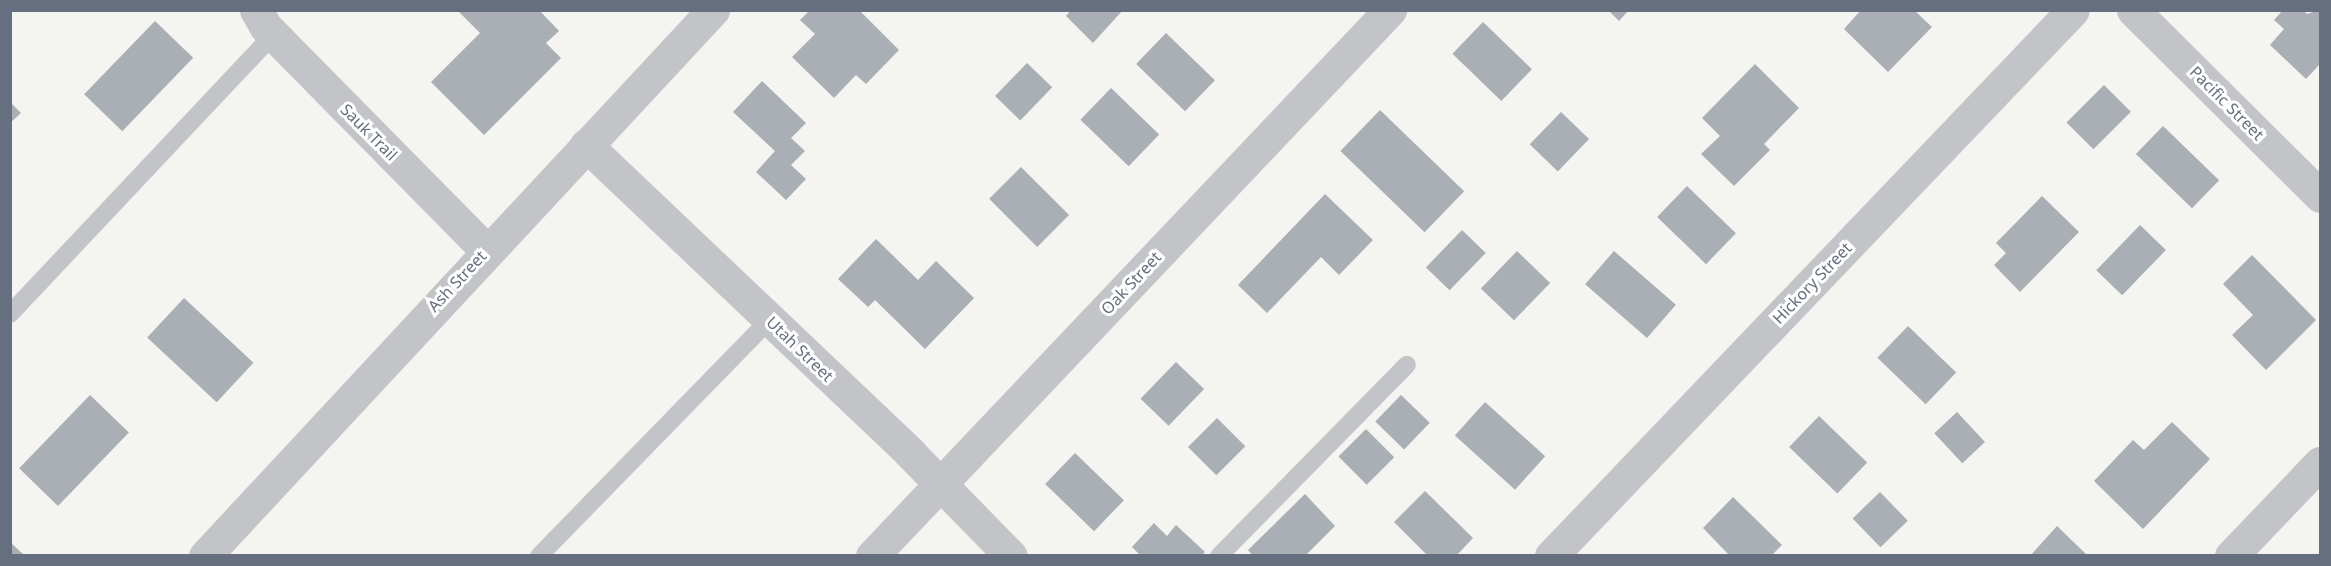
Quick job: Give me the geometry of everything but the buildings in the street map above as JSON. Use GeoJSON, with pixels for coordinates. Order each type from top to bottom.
{"type":"FeatureCollection","features":[{"type":"Feature","properties":{"kind":"street","name":"Ash Street"},"geometry":{"type":"LineString","coordinates":[[217,551],[486,250],[713,10]]}},
{"type":"Feature","properties":{"kind":"street","name":"Oak Street"},"geometry":{"type":"LineString","coordinates":[[872,555],[1390,10]]}},
{"type":"Feature","properties":{"kind":"street","name":"Hickory Street"},"geometry":{"type":"LineString","coordinates":[[1551,555],[2073,10]]}},
{"type":"Feature","properties":{"kind":"street","name":"Pacific Street"},"geometry":{"type":"LineString","coordinates":[[2133,10],[2320,196]]}},
{"type":"Feature","properties":{"kind":"street","name":"Sauk Trail"},"geometry":{"type":"LineString","coordinates":[[265,23],[486,250]]}},
{"type":"Feature","properties":{"kind":"street","name":"Utah Street"},"geometry":{"type":"LineString","coordinates":[[586,145],[940,484],[1011,555]]}},
{"type":"Feature","properties":{"kind":"street"},"geometry":{"type":"LineString","coordinates":[[2231,555],[2320,463]]}},
{"type":"Feature","properties":{"kind":"lane"},"geometry":{"type":"LineString","coordinates":[[10,314],[265,23]]}},
{"type":"Feature","properties":{"kind":"lane"},"geometry":{"type":"LineString","coordinates":[[539,555],[769,320]]}},
{"type":"Feature","properties":{"kind":"lane"},"geometry":{"type":"LineString","coordinates":[[1219,555],[1407,365]]}}]}
